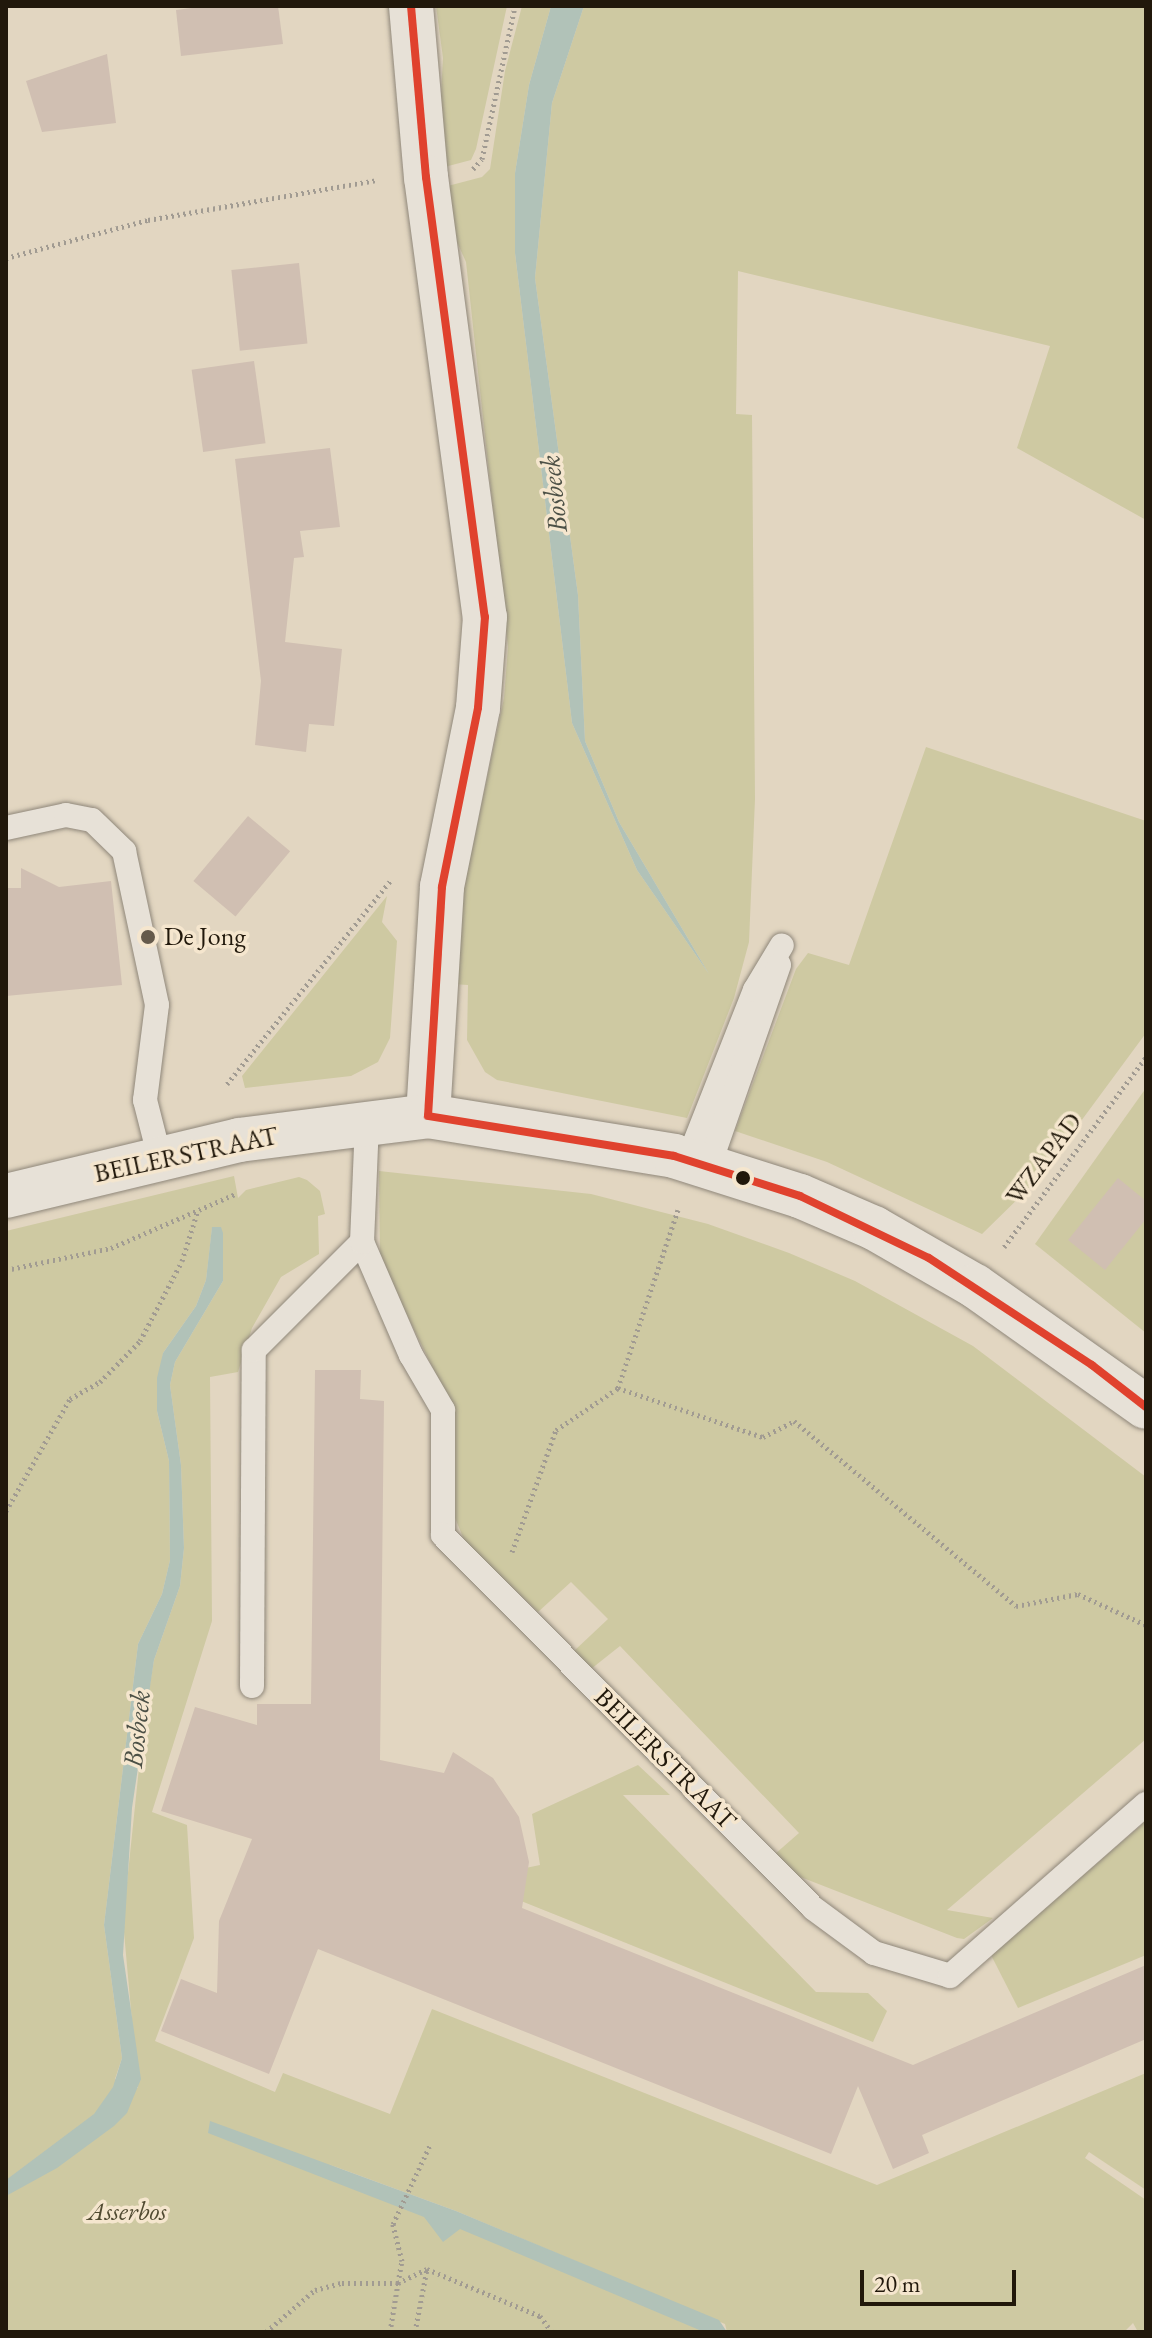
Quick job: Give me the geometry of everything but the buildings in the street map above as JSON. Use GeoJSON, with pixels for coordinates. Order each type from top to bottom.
{"type":"FeatureCollection","features":[{"type":"Feature","properties":{"kind":"street"},"geometry":{"type":"LineString","coordinates":[[411,6],[406,178],[485,617],[478,708],[440,901],[428,1116]]}},
{"type":"Feature","properties":{"kind":"street","name":"BEILERSTRAAT"},"geometry":{"type":"LineString","coordinates":[[6,1196],[239,1140],[367,1121],[428,1116],[699,1163],[800,1196],[874,1228],[975,1286],[1146,1407]]}},
{"type":"Feature","properties":{"kind":"lane"},"geometry":{"type":"LineString","coordinates":[[6,828],[66,815],[92,820],[124,851],[157,1005],[145,1100],[160,1159]]}},
{"type":"Feature","properties":{"kind":"lane"},"geometry":{"type":"LineString","coordinates":[[782,945],[774,990],[699,1163],[755,990],[782,945]]}},
{"type":"Feature","properties":{"kind":"lane","name":"BEILERSTRAAT"},"geometry":{"type":"LineString","coordinates":[[367,1121],[362,1242],[411,1355],[443,1410],[443,1535],[813,1908],[874,1953],[950,1976],[1146,1804]]}},
{"type":"Feature","properties":{"kind":"lane"},"geometry":{"type":"LineString","coordinates":[[252,1686],[254,1350],[362,1242]]}},
{"type":"Feature","properties":{"kind":"path"},"geometry":{"type":"LineString","coordinates":[[6,258],[148,220],[479,166],[515,6]]}},
{"type":"Feature","properties":{"kind":"path"},"geometry":{"type":"LineString","coordinates":[[227,1084],[399,871]]}},
{"type":"Feature","properties":{"kind":"path","name":"WZAPAD"},"geometry":{"type":"LineString","coordinates":[[975,1286],[1146,1057]]}},
{"type":"Feature","properties":{"kind":"path"},"geometry":{"type":"LineString","coordinates":[[6,1270],[111,1248],[198,1210],[182,1261],[140,1341],[100,1382],[70,1399],[6,1511]]}},
{"type":"Feature","properties":{"kind":"path"},"geometry":{"type":"LineString","coordinates":[[498,1591],[556,1430],[618,1388],[678,1210]]}},
{"type":"Feature","properties":{"kind":"path"},"geometry":{"type":"LineString","coordinates":[[618,1388],[763,1437],[794,1421],[1016,1606],[1078,1594],[1146,1625]]}},
{"type":"Feature","properties":{"kind":"path"},"geometry":{"type":"LineString","coordinates":[[390,2332],[402,2261],[393,2234],[397,2212],[408,2183],[430,2145]]}},
{"type":"Feature","properties":{"kind":"path"},"geometry":{"type":"LineString","coordinates":[[415,2332],[427,2269]]}},
{"type":"Feature","properties":{"kind":"path"},"geometry":{"type":"LineString","coordinates":[[266,2332],[315,2290],[342,2283],[398,2283],[427,2269],[540,2316],[552,2332]]}},
{"type":"Feature","properties":{"kind":"green space"},"geometry":{"type":"Polygon","coordinates":[[[436,6],[507,6],[476,149],[471,160],[437,169],[443,58],[436,6]]]}},
{"type":"Feature","properties":{"kind":"green space"},"geometry":{"type":"Polygon","coordinates":[[[522,6],[551,6],[529,85],[515,173],[515,253],[572,723],[637,870],[709,974],[619,822],[585,741],[578,595],[535,278],[552,103],[584,6],[1146,6],[1146,520],[1017,448],[1050,346],[738,271],[736,414],[752,415],[755,799],[749,942],[734,998],[687,1118],[497,1080],[485,1072],[467,1040],[468,985],[453,984],[462,897],[504,698],[508,647],[466,262],[443,211],[440,188],[482,177],[490,169],[505,71],[522,6]]]}},
{"type":"Feature","properties":{"kind":"green space"},"geometry":{"type":"Polygon","coordinates":[[[926,747],[1146,821],[1146,1033],[1039,1178],[982,1234],[827,1162],[735,1131],[796,969],[808,953],[849,965],[926,747]]]}},
{"type":"Feature","properties":{"kind":"green space"},"geometry":{"type":"Polygon","coordinates":[[[387,896],[382,922],[397,941],[390,1038],[378,1062],[351,1076],[245,1088],[242,1076],[387,896]]]}},
{"type":"Feature","properties":{"kind":"green space"},"geometry":{"type":"Polygon","coordinates":[[[1146,1088],[1146,1333],[1035,1244],[1146,1088]]]}},
{"type":"Feature","properties":{"kind":"green space"},"geometry":{"type":"Polygon","coordinates":[[[379,1171],[591,1194],[708,1224],[789,1253],[855,1281],[973,1346],[1146,1477],[1146,1739],[947,1910],[993,1918],[964,1939],[957,1938],[798,1876],[775,1854],[799,1833],[620,1646],[591,1669],[574,1651],[608,1619],[571,1582],[538,1612],[465,1542],[453,1513],[449,1401],[380,1260],[379,1171]]]}},
{"type":"Feature","properties":{"kind":"green space","name":"Asserbos"},"geometry":{"type":"Polygon","coordinates":[[[234,1176],[238,1198],[246,1190],[299,1177],[307,1180],[320,1191],[325,1214],[318,1216],[319,1254],[281,1277],[252,1328],[238,1372],[210,1377],[212,1621],[152,1812],[187,1825],[194,1938],[155,2041],[275,2092],[283,2073],[390,2114],[432,2009],[877,2185],[1146,2073],[1146,2190],[1089,2152],[1085,2158],[1146,2200],[1146,2332],[1138,2332],[1133,2323],[1124,2332],[727,2332],[725,2324],[456,2211],[328,2164],[703,2317],[704,2332],[6,2332],[6,1231],[234,1176]],[[220,1227],[212,1228],[206,1280],[196,1306],[163,1353],[157,1411],[169,1461],[170,1560],[162,1594],[138,1644],[104,1925],[122,2058],[115,2079],[138,2088],[123,1921],[144,1720],[154,1660],[180,1586],[184,1548],[181,1465],[170,1385],[175,1362],[223,1281],[220,1227]]]}},
{"type":"Feature","properties":{"kind":"green space"},"geometry":{"type":"Polygon","coordinates":[[[638,1765],[670,1795],[623,1795],[816,1992],[868,1993],[887,2011],[873,2042],[506,1895],[516,1870],[540,1865],[532,1814],[638,1765]]]}},
{"type":"Feature","properties":{"kind":"green space"},"geometry":{"type":"Polygon","coordinates":[[[1146,1821],[1146,1955],[1018,2008],[991,1955],[1146,1821]]]}},
{"type":"Feature","properties":{"kind":"water","name":"Bosbeek"},"geometry":{"type":"Polygon","coordinates":[[[551,6],[584,6],[552,103],[535,278],[578,595],[585,741],[619,822],[709,974],[637,870],[572,723],[515,253],[515,173],[529,85],[551,6]]]}},
{"type":"Feature","properties":{"kind":"water","name":"Bosbeek"},"geometry":{"type":"Polygon","coordinates":[[[212,1227],[221,1227],[223,1233],[223,1281],[175,1362],[170,1385],[181,1465],[184,1548],[180,1586],[154,1660],[132,1808],[123,1955],[141,2079],[127,2113],[114,2126],[57,2168],[6,2196],[6,2180],[94,2114],[113,2087],[122,2058],[104,1925],[138,1644],[162,1594],[170,1560],[169,1461],[157,1411],[157,1378],[163,1353],[196,1306],[206,1280],[212,1227]]]}},
{"type":"Feature","properties":{"kind":"water"},"geometry":{"type":"Polygon","coordinates":[[[210,2121],[456,2211],[719,2320],[727,2332],[704,2332],[460,2229],[443,2242],[424,2217],[208,2133],[210,2121]]]}},
{"type":"Feature","properties":{"kind":"transit line"},"geometry":{"type":"LineString","coordinates":[[411,6],[426,177],[485,617],[478,708],[442,887],[428,1116],[674,1156],[800,1196],[929,1258],[1092,1365],[1146,1407]]}},
{"type":"Feature","properties":{"kind":"place","name":"De Jong"},"geometry":{"type":"Point","coordinates":[148,937]}}]}
